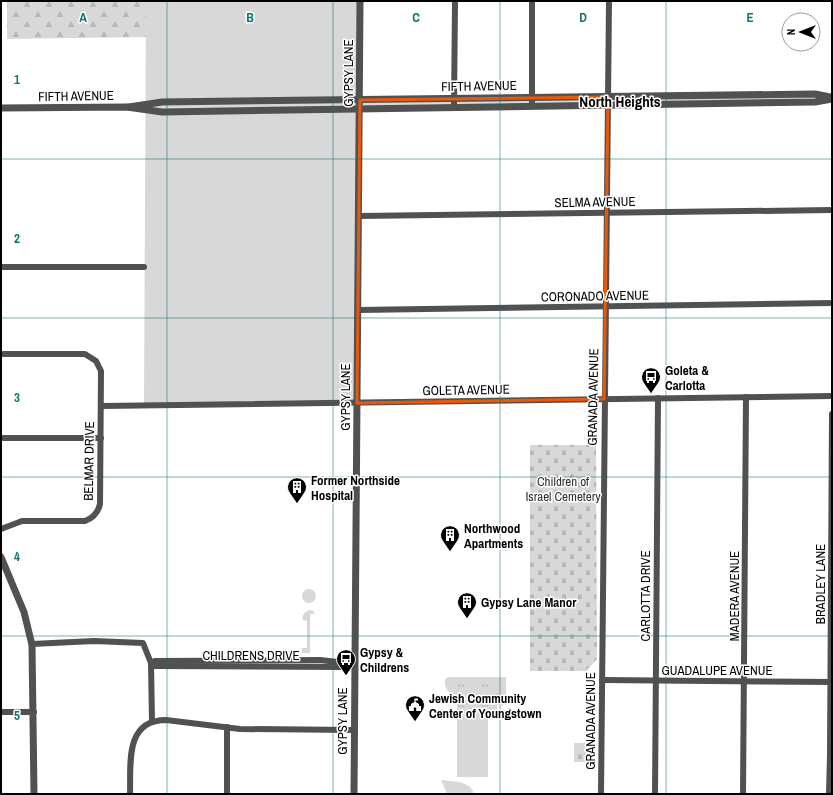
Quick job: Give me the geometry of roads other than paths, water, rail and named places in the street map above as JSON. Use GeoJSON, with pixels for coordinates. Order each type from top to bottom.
{"type":"FeatureCollection","features":[{"type":"Feature","properties":{"kind":"street","name":"GYPSY LANE"},"geometry":{"type":"LineString","coordinates":[[354,794],[353,664],[359,216],[360,1]]}},
{"type":"Feature","properties":{"kind":"street"},"geometry":{"type":"LineString","coordinates":[[454,107],[455,1]]}},
{"type":"Feature","properties":{"kind":"street"},"geometry":{"type":"LineString","coordinates":[[532,1],[532,106]]}},
{"type":"Feature","properties":{"kind":"street","name":"GRANADA AVENUE"},"geometry":{"type":"LineString","coordinates":[[601,794],[609,1]]}},
{"type":"Feature","properties":{"kind":"street","name":"FIFTH AVENUE"},"geometry":{"type":"LineString","coordinates":[[127,107],[139,104],[162,102],[815,94],[832,98]]}},
{"type":"Feature","properties":{"kind":"street","name":"FIFTH AVENUE"},"geometry":{"type":"LineString","coordinates":[[1,108],[127,107],[162,112],[360,110],[454,107],[815,102],[832,98]]}},
{"type":"Feature","properties":{"kind":"street","name":"SELMA AVENUE"},"geometry":{"type":"LineString","coordinates":[[359,216],[832,210]]}},
{"type":"Feature","properties":{"kind":"street"},"geometry":{"type":"LineString","coordinates":[[1,267],[144,267]]}},
{"type":"Feature","properties":{"kind":"street","name":"CORONADO AVENUE"},"geometry":{"type":"LineString","coordinates":[[358,310],[832,303]]}},
{"type":"Feature","properties":{"kind":"street","name":"BELMAR DRIVE"},"geometry":{"type":"LineString","coordinates":[[1,354],[89,355],[98,362],[101,371],[100,504],[94,516],[81,522],[22,521],[1,529]]}},
{"type":"Feature","properties":{"kind":"street","name":"GOLETA AVENUE"},"geometry":{"type":"LineString","coordinates":[[101,406],[832,396]]}},
{"type":"Feature","properties":{"kind":"street","name":"MADERA AVENUE"},"geometry":{"type":"LineString","coordinates":[[743,794],[746,397]]}},
{"type":"Feature","properties":{"kind":"street","name":"CARLOTTA DRIVE"},"geometry":{"type":"LineString","coordinates":[[654,794],[658,398]]}},
{"type":"Feature","properties":{"kind":"street","name":"BRADLEY LANE"},"geometry":{"type":"LineString","coordinates":[[829,794],[831,777],[832,414]]}},
{"type":"Feature","properties":{"kind":"street"},"geometry":{"type":"LineString","coordinates":[[1,438],[101,438]]}},
{"type":"Feature","properties":{"kind":"street"},"geometry":{"type":"LineString","coordinates":[[1,557],[24,612],[32,644],[34,794]]}},
{"type":"Feature","properties":{"kind":"street"},"geometry":{"type":"LineString","coordinates":[[32,644],[94,641],[143,643],[151,663],[152,722]]}},
{"type":"Feature","properties":{"kind":"street","name":"CHILDRENS DRIVE"},"geometry":{"type":"LineString","coordinates":[[151,663],[155,661],[329,662],[353,664]]}},
{"type":"Feature","properties":{"kind":"street","name":"CHILDRENS DRIVE"},"geometry":{"type":"LineString","coordinates":[[151,663],[155,666],[342,667],[353,664]]}},
{"type":"Feature","properties":{"kind":"street","name":"GUADALUPE AVENUE"},"geometry":{"type":"LineString","coordinates":[[602,680],[831,682]]}},
{"type":"Feature","properties":{"kind":"street"},"geometry":{"type":"LineString","coordinates":[[1,712],[34,712]]}},
{"type":"Feature","properties":{"kind":"street"},"geometry":{"type":"LineString","coordinates":[[130,794],[132,744],[138,733],[152,722],[166,720],[227,727],[354,730]]}},
{"type":"Feature","properties":{"kind":"street"},"geometry":{"type":"LineString","coordinates":[[227,727],[227,794]]}},
{"type":"Feature","properties":{"kind":"place","name":"Goleta & Carlotta"},"geometry":{"type":"Point","coordinates":[651,394]}},
{"type":"Feature","properties":{"kind":"place","name":"Former Northside Hospital"},"geometry":{"type":"Point","coordinates":[297,504]}},
{"type":"Feature","properties":{"kind":"place","name":"Northwood Apartments"},"geometry":{"type":"Point","coordinates":[450,552]}},
{"type":"Feature","properties":{"kind":"place","name":"Gypsy Lane Manor"},"geometry":{"type":"Point","coordinates":[467,619]}},
{"type":"Feature","properties":{"kind":"place","name":"Gypsy & Childrens"},"geometry":{"type":"Point","coordinates":[346,676]}},
{"type":"Feature","properties":{"kind":"place","name":"Jewish Community Center of Youngstown"},"geometry":{"type":"Point","coordinates":[415,722]}},
{"type":"Feature","properties":{"kind":"district","name":"North Heights"},"geometry":{"type":"Point","coordinates":[620,101]}},
{"type":"Feature","properties":{"kind":"park label","name":"Children of Israel Cemetery"},"geometry":{"type":"Point","coordinates":[563,488]}}]}
